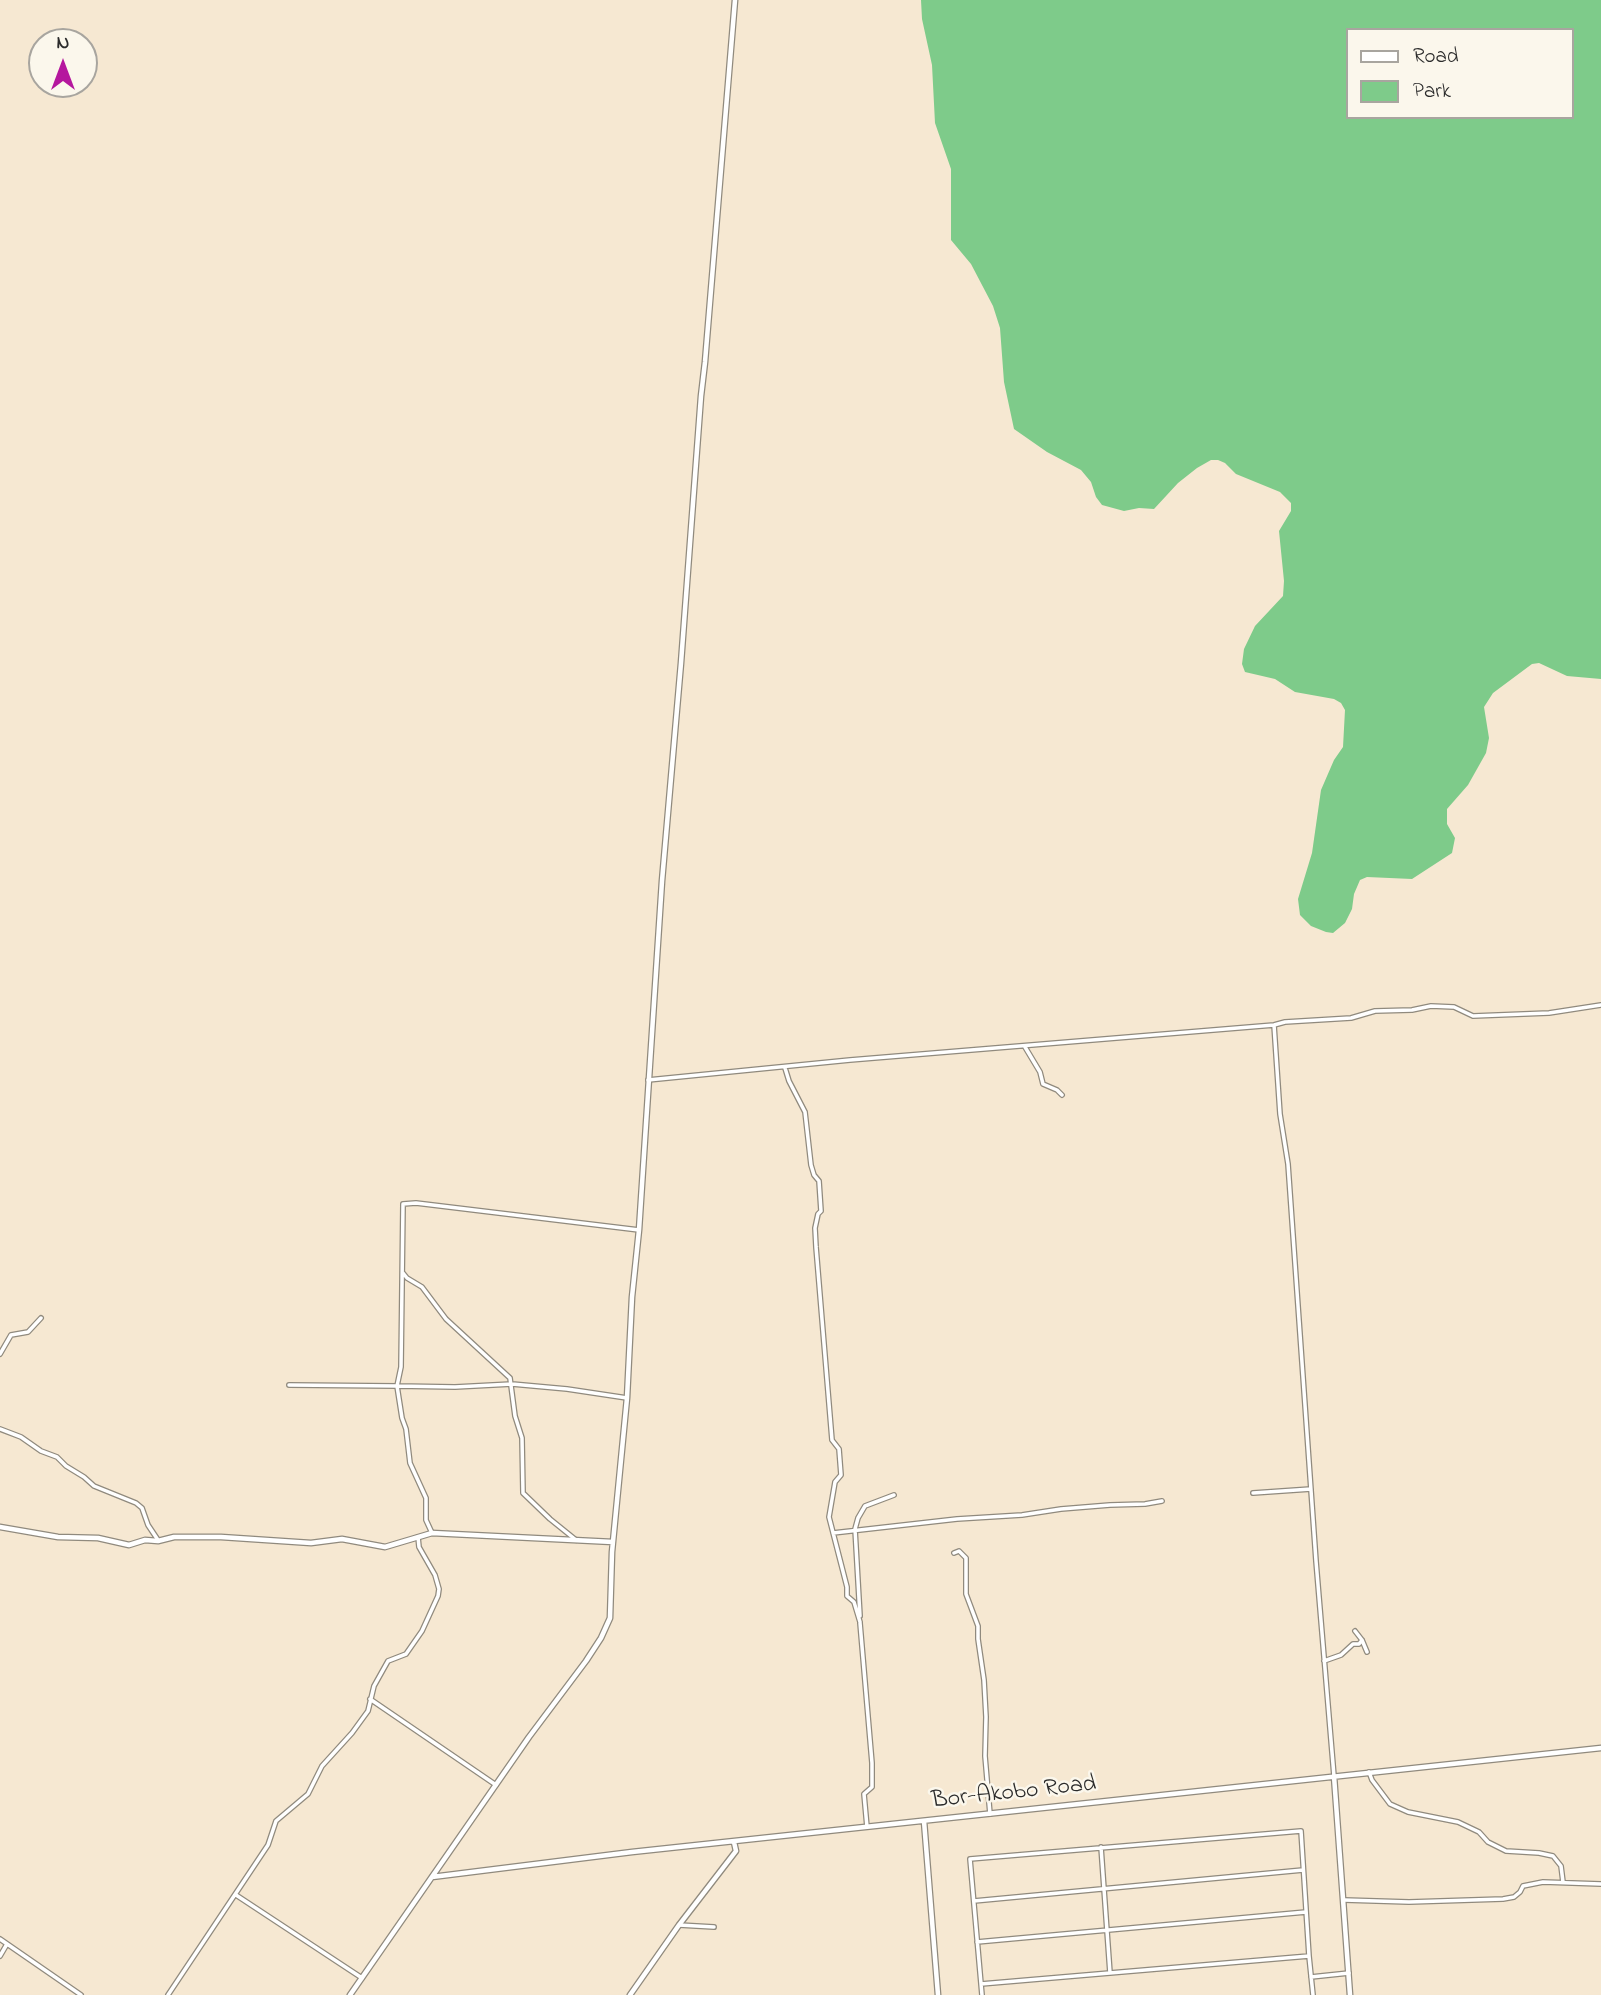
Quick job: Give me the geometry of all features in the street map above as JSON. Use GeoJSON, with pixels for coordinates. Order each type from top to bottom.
{"type":"FeatureCollection","features":[{"type":"Feature","properties":{"kind":"street"},"geometry":{"type":"LineString","coordinates":[[350,1995],[601,1638],[610,1618],[613,1542],[627,1398],[632,1297],[688,553],[735,0]]}},
{"type":"Feature","properties":{"kind":"street"},"geometry":{"type":"LineString","coordinates":[[648,1080],[1351,1018],[1375,1011],[1412,1010],[1431,1006],[1454,1007],[1473,1016],[1481,1016],[1549,1013],[1601,1005]]}},
{"type":"Feature","properties":{"kind":"street"},"geometry":{"type":"LineString","coordinates":[[1274,1025],[1280,1114],[1289,1164],[1350,1995]]}},
{"type":"Feature","properties":{"kind":"street"},"geometry":{"type":"LineString","coordinates":[[1025,1046],[1040,1072],[1043,1084],[1062,1095]]}},
{"type":"Feature","properties":{"kind":"street"},"geometry":{"type":"LineString","coordinates":[[785,1068],[805,1112],[811,1165],[819,1181],[821,1211],[815,1228],[816,1247],[832,1440],[839,1449],[841,1475],[835,1482],[829,1517],[847,1596],[854,1602],[860,1622]]}},
{"type":"Feature","properties":{"kind":"street"},"geometry":{"type":"LineString","coordinates":[[432,1533],[426,1520],[426,1498],[410,1463],[397,1386],[401,1367],[402,1204],[416,1203],[639,1230]]}},
{"type":"Feature","properties":{"kind":"street"},"geometry":{"type":"LineString","coordinates":[[402,1271],[407,1278],[422,1287],[446,1319],[508,1376],[512,1384],[515,1416],[522,1438],[523,1493],[576,1540]]}},
{"type":"Feature","properties":{"kind":"street"},"geometry":{"type":"LineString","coordinates":[[0,1354],[11,1335],[32,1330],[41,1318]]}},
{"type":"Feature","properties":{"kind":"street"},"geometry":{"type":"LineString","coordinates":[[289,1385],[455,1387],[512,1384],[627,1398]]}},
{"type":"Feature","properties":{"kind":"street"},"geometry":{"type":"LineString","coordinates":[[0,1429],[57,1457],[94,1486],[136,1503],[142,1508],[158,1541]]}},
{"type":"Feature","properties":{"kind":"street"},"geometry":{"type":"LineString","coordinates":[[1253,1493],[1311,1489]]}},
{"type":"Feature","properties":{"kind":"street"},"geometry":{"type":"LineString","coordinates":[[867,1827],[864,1794],[872,1787],[872,1763],[855,1530],[865,1506],[894,1495]]}},
{"type":"Feature","properties":{"kind":"street"},"geometry":{"type":"LineString","coordinates":[[833,1533],[1162,1501]]}},
{"type":"Feature","properties":{"kind":"street"},"geometry":{"type":"LineString","coordinates":[[0,1527],[58,1536],[98,1538],[129,1545],[145,1540],[158,1541],[174,1537],[221,1537],[311,1543],[342,1539],[385,1547],[432,1533],[613,1542]]}},
{"type":"Feature","properties":{"kind":"street"},"geometry":{"type":"LineString","coordinates":[[168,1995],[268,1845],[276,1821],[308,1794],[322,1766],[368,1711],[374,1686],[388,1661],[406,1654],[422,1631],[439,1589],[435,1575],[419,1547],[418,1537]]}},
{"type":"Feature","properties":{"kind":"street"},"geometry":{"type":"LineString","coordinates":[[954,1553],[959,1552],[966,1558],[967,1594],[978,1626],[984,1680],[985,1756],[990,1814]]}},
{"type":"Feature","properties":{"kind":"street"},"geometry":{"type":"LineString","coordinates":[[1355,1632],[1367,1652]]}},
{"type":"Feature","properties":{"kind":"street"},"geometry":{"type":"LineString","coordinates":[[1324,1661],[1341,1655],[1362,1640]]}},
{"type":"Feature","properties":{"kind":"street"},"geometry":{"type":"LineString","coordinates":[[370,1699],[496,1785]]}},
{"type":"Feature","properties":{"kind":"street","name":"Bor-Akobo Road"},"geometry":{"type":"LineString","coordinates":[[432,1878],[632,1852],[1601,1748]]}},
{"type":"Feature","properties":{"kind":"street"},"geometry":{"type":"LineString","coordinates":[[1369,1772],[1390,1804],[1408,1812],[1458,1822],[1479,1832],[1506,1852],[1553,1856],[1561,1866],[1563,1882]]}},
{"type":"Feature","properties":{"kind":"street"},"geometry":{"type":"LineString","coordinates":[[924,1822],[938,1995]]}},
{"type":"Feature","properties":{"kind":"street"},"geometry":{"type":"LineString","coordinates":[[982,1995],[970,1858],[1301,1831],[1313,1995]]}},
{"type":"Feature","properties":{"kind":"street"},"geometry":{"type":"LineString","coordinates":[[630,1995],[736,1851],[734,1842]]}},
{"type":"Feature","properties":{"kind":"street"},"geometry":{"type":"LineString","coordinates":[[1101,1847],[1110,1973]]}},
{"type":"Feature","properties":{"kind":"street"},"geometry":{"type":"LineString","coordinates":[[974,1901],[1303,1870]]}},
{"type":"Feature","properties":{"kind":"street"},"geometry":{"type":"LineString","coordinates":[[1344,1900],[1409,1902],[1503,1899],[1514,1897],[1523,1886],[1543,1882],[1601,1884]]}},
{"type":"Feature","properties":{"kind":"street"},"geometry":{"type":"LineString","coordinates":[[236,1895],[362,1978]]}},
{"type":"Feature","properties":{"kind":"street"},"geometry":{"type":"LineString","coordinates":[[978,1942],[1306,1913]]}},
{"type":"Feature","properties":{"kind":"street"},"geometry":{"type":"LineString","coordinates":[[679,1925],[714,1927]]}},
{"type":"Feature","properties":{"kind":"street"},"geometry":{"type":"LineString","coordinates":[[0,1939],[81,1995]]}},
{"type":"Feature","properties":{"kind":"street"},"geometry":{"type":"LineString","coordinates":[[0,1956],[7,1944]]}},
{"type":"Feature","properties":{"kind":"street"},"geometry":{"type":"LineString","coordinates":[[981,1984],[1309,1956]]}},
{"type":"Feature","properties":{"kind":"street"},"geometry":{"type":"LineString","coordinates":[[1311,1977],[1349,1973]]}},
{"type":"Feature","properties":{"kind":"street"},"geometry":{"type":"LineString","coordinates":[[65,1995],[69,1987]]}},
{"type":"Feature","properties":{"kind":"green space"},"geometry":{"type":"Polygon","coordinates":[[[921,0],[1601,0],[1601,679],[1567,676],[1539,663],[1532,664],[1493,693],[1484,707],[1489,738],[1486,753],[1468,785],[1447,809],[1447,824],[1455,838],[1452,853],[1412,879],[1367,877],[1360,880],[1345,923],[1333,933],[1311,926],[1300,915],[1298,899],[1312,853],[1321,790],[1343,747],[1345,710],[1341,703],[1334,699],[1295,692],[1275,679],[1245,672],[1242,664],[1244,649],[1255,626],[1283,596],[1279,531],[1291,511],[1291,503],[1280,492],[1236,474],[1225,463],[1211,460],[1178,483],[1154,509],[1124,511],[1102,505],[1091,482],[1081,470],[1047,452],[1014,429],[1004,382],[1000,328],[993,306],[971,264],[951,240],[951,169],[935,123],[932,65],[922,19],[921,0]]]}}]}
